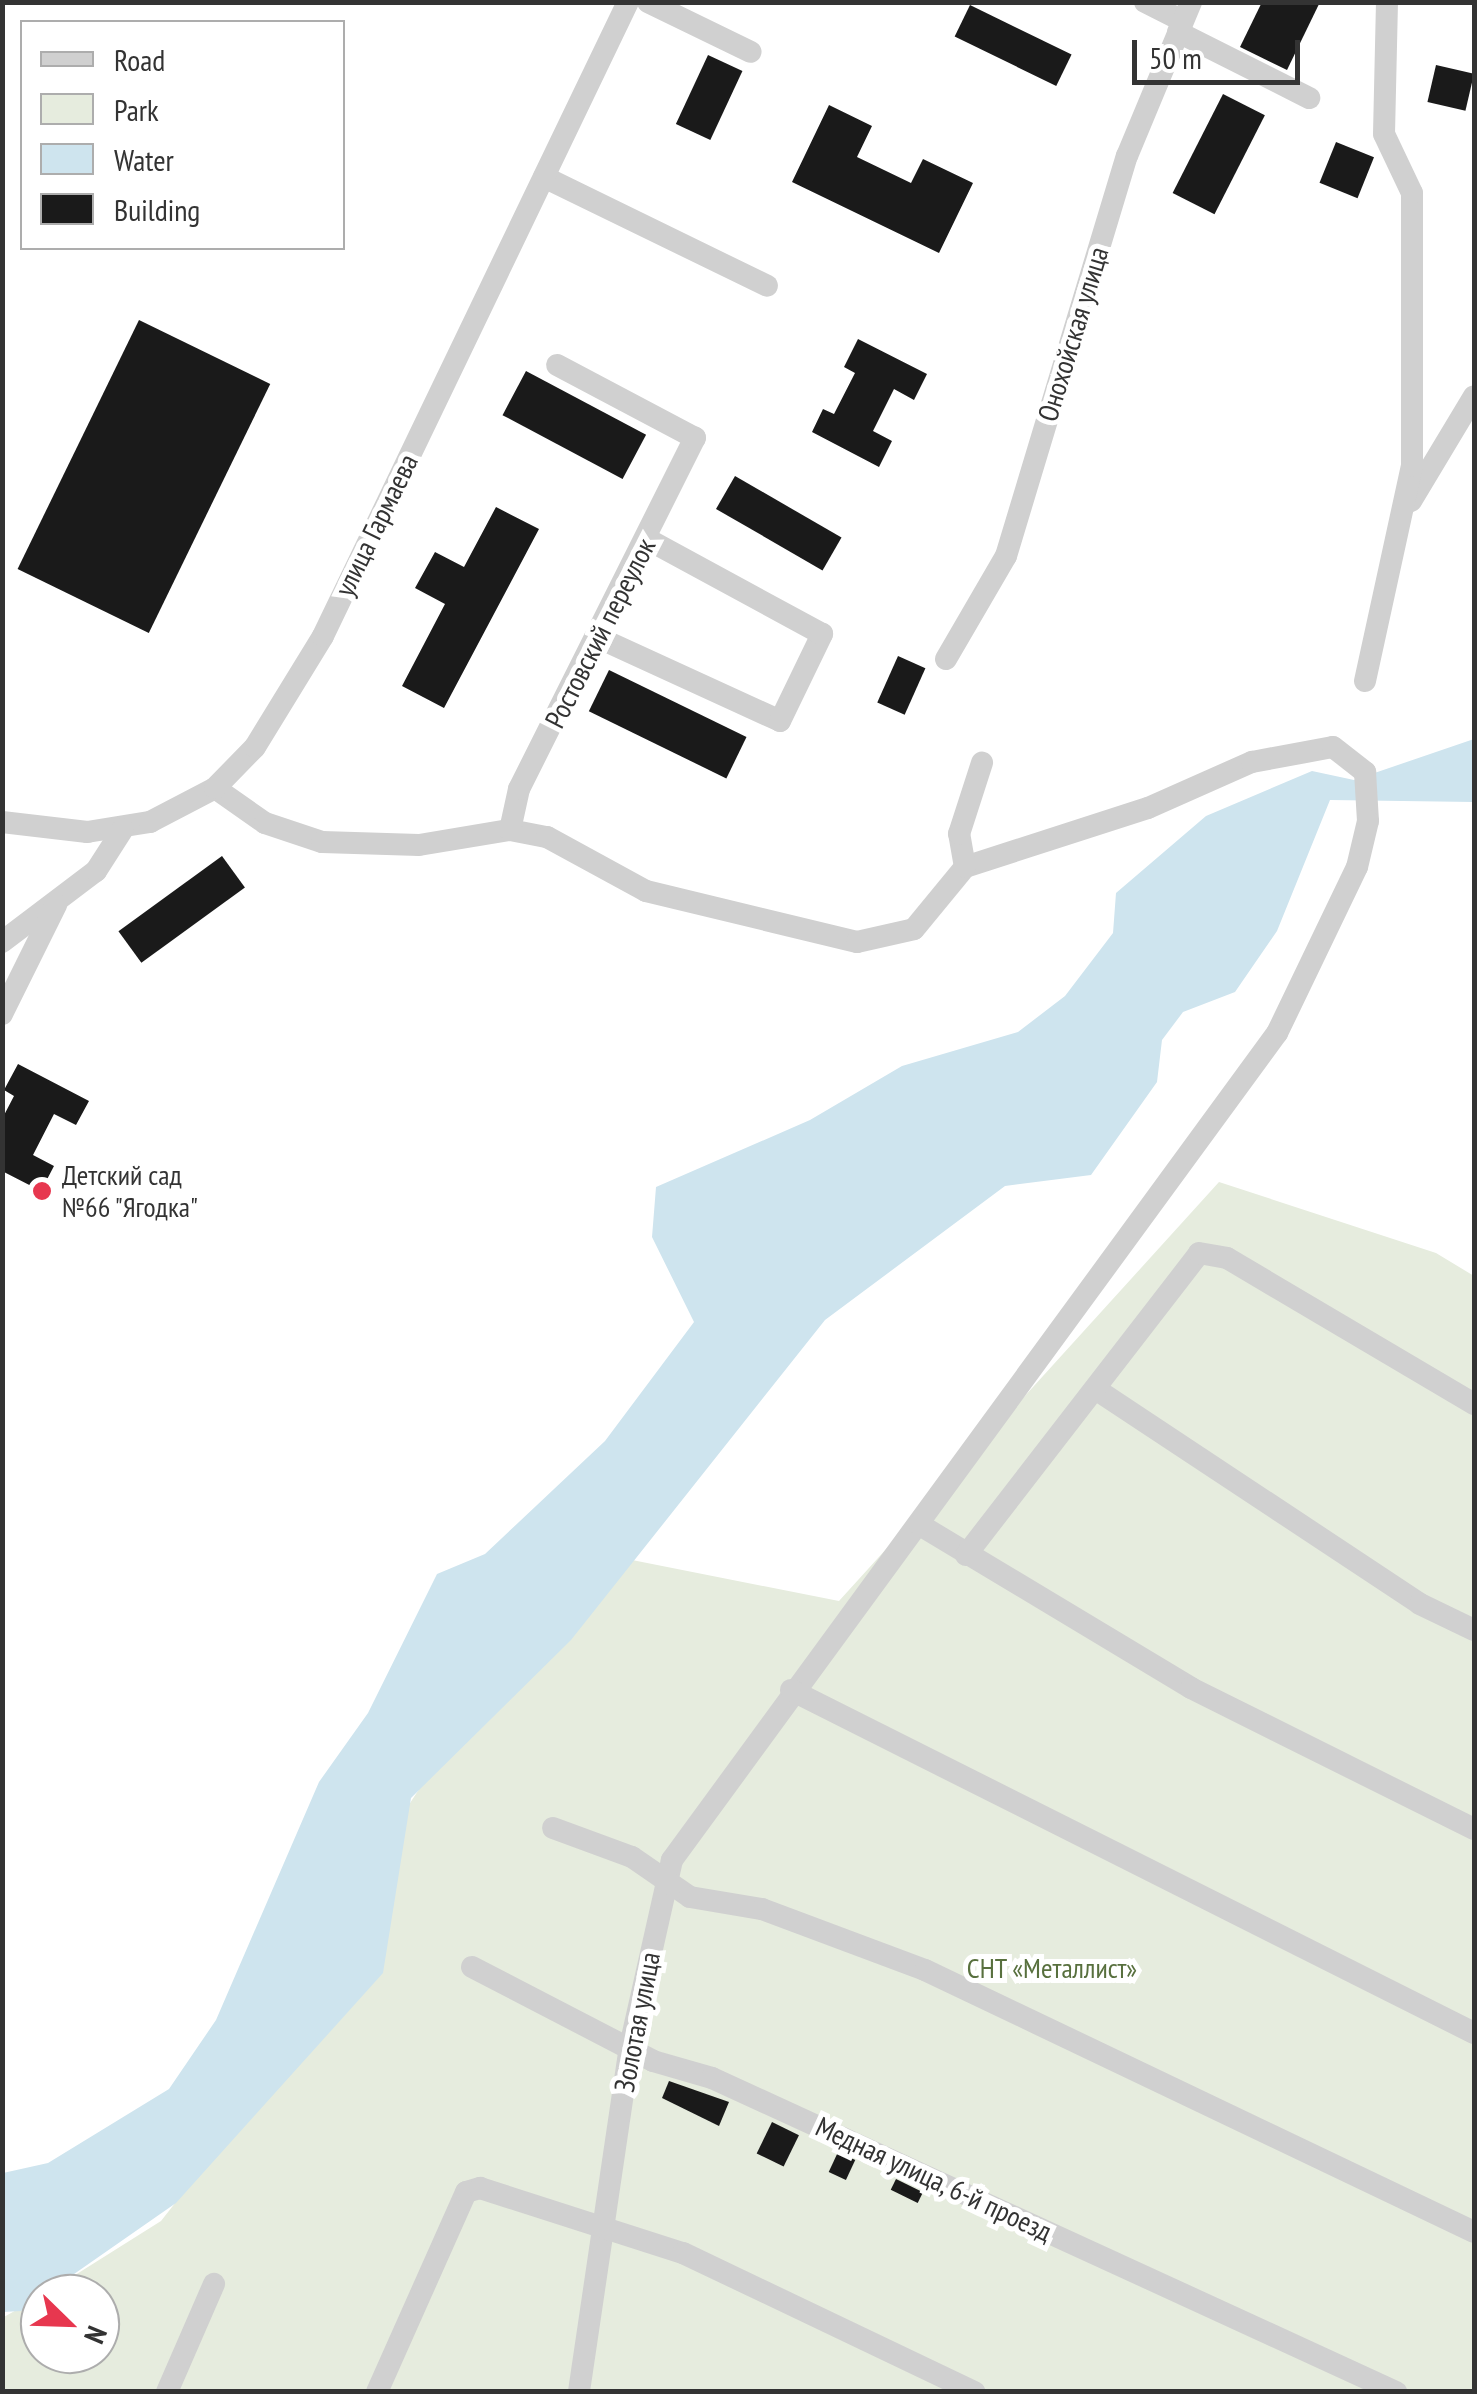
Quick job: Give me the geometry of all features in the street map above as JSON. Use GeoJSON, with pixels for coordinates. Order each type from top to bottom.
{"type":"FeatureCollection","features":[{"type":"Feature","properties":{"kind":"street","name":"улица Гармаева"},"geometry":{"type":"LineString","coordinates":[[123,829],[216,788],[256,747],[322,636],[628,2]]}},
{"type":"Feature","properties":{"kind":"street"},"geometry":{"type":"LineString","coordinates":[[648,2],[752,52]]}},
{"type":"Feature","properties":{"kind":"street"},"geometry":{"type":"LineString","coordinates":[[1145,2],[1184,19],[1308,98]]}},
{"type":"Feature","properties":{"kind":"street"},"geometry":{"type":"LineString","coordinates":[[1365,681],[1412,466],[1416,292],[1412,193],[1384,134],[1387,2]]}},
{"type":"Feature","properties":{"kind":"street","name":"Онохойская улица"},"geometry":{"type":"LineString","coordinates":[[946,660],[1006,556],[1127,156],[1184,19]]}},
{"type":"Feature","properties":{"kind":"street"},"geometry":{"type":"LineString","coordinates":[[544,177],[768,286]]}},
{"type":"Feature","properties":{"kind":"street","name":"Ростовский переулок"},"geometry":{"type":"LineString","coordinates":[[510,830],[518,789],[649,540],[695,438],[557,366]]}},
{"type":"Feature","properties":{"kind":"street"},"geometry":{"type":"LineString","coordinates":[[1401,517],[1474,396]]}},
{"type":"Feature","properties":{"kind":"street"},"geometry":{"type":"LineString","coordinates":[[599,638],[780,721],[822,634],[649,540]]}},
{"type":"Feature","properties":{"kind":"street","name":"Золотая улица"},"geometry":{"type":"LineString","coordinates":[[579,2392],[630,2046],[666,1877],[680,1842],[791,1690],[920,1526],[1277,1033],[1329,939],[1368,821],[1366,772],[1333,747],[1252,762],[1148,808],[965,866]]}},
{"type":"Feature","properties":{"kind":"street"},"geometry":{"type":"LineString","coordinates":[[216,788],[265,823],[322,842],[419,845],[510,830],[546,838],[646,891],[857,942],[914,929],[965,866],[959,834],[982,764]]}},
{"type":"Feature","properties":{"kind":"street"},"geometry":{"type":"LineString","coordinates":[[2,822],[123,829],[96,871],[2,942]]}},
{"type":"Feature","properties":{"kind":"street"},"geometry":{"type":"LineString","coordinates":[[2,1014],[59,899]]}},
{"type":"Feature","properties":{"kind":"street"},"geometry":{"type":"LineString","coordinates":[[966,1556],[1030,1461],[1097,1390],[1199,1253],[1213,1253],[1474,1404]]}},
{"type":"Feature","properties":{"kind":"street"},"geometry":{"type":"LineString","coordinates":[[1097,1390],[1420,1604],[1474,1630]]}},
{"type":"Feature","properties":{"kind":"street"},"geometry":{"type":"LineString","coordinates":[[920,1526],[1190,1688],[1474,1829]]}},
{"type":"Feature","properties":{"kind":"street"},"geometry":{"type":"LineString","coordinates":[[791,1690],[1474,2032]]}},
{"type":"Feature","properties":{"kind":"street"},"geometry":{"type":"LineString","coordinates":[[552,1828],[666,1877],[690,1897],[762,1909],[925,1970],[1474,2232]]}},
{"type":"Feature","properties":{"kind":"street","name":"Медная улица, 6-й проезд"},"geometry":{"type":"LineString","coordinates":[[472,1967],[630,2046],[1396,2392]]}},
{"type":"Feature","properties":{"kind":"street"},"geometry":{"type":"LineString","coordinates":[[376,2392],[466,2192],[480,2188],[600,2232],[683,2252],[975,2392]]}},
{"type":"Feature","properties":{"kind":"street"},"geometry":{"type":"LineString","coordinates":[[167,2392],[214,2284]]}},
{"type":"Feature","properties":{"kind":"green space","name":"СНТ «Металлист»"},"geometry":{"type":"Polygon","coordinates":[[[1219,1182],[1436,1253],[1474,1276],[1474,2391],[3,2391],[2,2318],[20,2308],[20,2374],[120,2374],[120,2274],[77,2274],[161,2221],[373,1951],[393,1829],[454,1736],[622,1558],[839,1601],[1219,1182]]]}},
{"type":"Feature","properties":{"kind":"water"},"geometry":{"type":"Polygon","coordinates":[[[1474,739],[1474,802],[1330,800],[1277,931],[1235,992],[1183,1012],[1162,1040],[1157,1082],[1091,1175],[1005,1186],[825,1320],[571,1640],[411,1798],[383,1973],[176,2203],[74,2274],[20,2274],[20,2311],[3,2312],[3,2173],[48,2163],[169,2089],[216,2020],[319,1782],[368,1713],[437,1574],[485,1554],[605,1441],[694,1322],[652,1237],[656,1187],[810,1120],[902,1066],[1018,1032],[1065,996],[1113,933],[1116,893],[1206,816],[1312,771],[1354,780],[1474,739]]]}},
{"type":"Feature","properties":{"kind":"building"},"geometry":{"type":"Polygon","coordinates":[[[1262,2],[1320,2],[1287,70],[1240,47],[1262,2]]]}},
{"type":"Feature","properties":{"kind":"building"},"geometry":{"type":"Polygon","coordinates":[[[970,5],[1072,55],[1056,86],[955,36],[970,5]]]}},
{"type":"Feature","properties":{"kind":"building"},"geometry":{"type":"Polygon","coordinates":[[[708,55],[742,71],[710,140],[676,124],[708,55]]]}},
{"type":"Feature","properties":{"kind":"building"},"geometry":{"type":"Polygon","coordinates":[[[1436,65],[1474,74],[1465,111],[1427,102],[1436,65]]]}},
{"type":"Feature","properties":{"kind":"building"},"geometry":{"type":"Polygon","coordinates":[[[1223,94],[1265,115],[1214,214],[1173,193],[1223,94]]]}},
{"type":"Feature","properties":{"kind":"building"},"geometry":{"type":"Polygon","coordinates":[[[829,105],[872,126],[857,157],[911,183],[923,159],[973,183],[939,253],[792,182],[829,105]]]}},
{"type":"Feature","properties":{"kind":"building"},"geometry":{"type":"Polygon","coordinates":[[[1336,142],[1374,157],[1358,198],[1320,183],[1336,142]]]}},
{"type":"Feature","properties":{"kind":"building"},"geometry":{"type":"Polygon","coordinates":[[[139,320],[270,384],[149,633],[18,569],[139,320]]]}},
{"type":"Feature","properties":{"kind":"building"},"geometry":{"type":"Polygon","coordinates":[[[858,339],[927,374],[914,400],[894,389],[873,431],[892,441],[879,467],[812,432],[823,409],[834,414],[855,373],[844,367],[858,339]]]}},
{"type":"Feature","properties":{"kind":"building"},"geometry":{"type":"Polygon","coordinates":[[[526,371],[646,435],[623,479],[503,415],[526,371]]]}},
{"type":"Feature","properties":{"kind":"building"},"geometry":{"type":"Polygon","coordinates":[[[735,476],[842,538],[823,570],[716,509],[735,476]]]}},
{"type":"Feature","properties":{"kind":"building"},"geometry":{"type":"Polygon","coordinates":[[[496,507],[539,529],[444,708],[402,686],[445,604],[415,588],[435,552],[464,567],[496,507]]]}},
{"type":"Feature","properties":{"kind":"building"},"geometry":{"type":"Polygon","coordinates":[[[898,656],[925,668],[905,715],[877,703],[898,656]]]}},
{"type":"Feature","properties":{"kind":"building"},"geometry":{"type":"Polygon","coordinates":[[[609,670],[747,737],[726,778],[589,711],[609,670]]]}},
{"type":"Feature","properties":{"kind":"building"},"geometry":{"type":"Polygon","coordinates":[[[222,856],[245,888],[141,963],[118,931],[222,856]]]}},
{"type":"Feature","properties":{"kind":"building"},"geometry":{"type":"Polygon","coordinates":[[[18,1064],[89,1101],[76,1125],[54,1114],[33,1155],[54,1166],[41,1191],[2,1171],[2,1119],[14,1096],[4,1090],[18,1064]]]}},
{"type":"Feature","properties":{"kind":"building"},"geometry":{"type":"Polygon","coordinates":[[[669,2081],[729,2102],[719,2126],[662,2098],[669,2081]]]}},
{"type":"Feature","properties":{"kind":"building"},"geometry":{"type":"Polygon","coordinates":[[[772,2122],[799,2135],[784,2167],[757,2153],[772,2122]]]}},
{"type":"Feature","properties":{"kind":"building"},"geometry":{"type":"Polygon","coordinates":[[[838,2152],[855,2160],[846,2180],[829,2172],[838,2152]]]}},
{"type":"Feature","properties":{"kind":"building"},"geometry":{"type":"Polygon","coordinates":[[[896,2179],[923,2192],[918,2203],[891,2190],[896,2179]]]}},
{"type":"Feature","properties":{"kind":"place","name":"Детский сад №66 \"Ягодка\""},"geometry":{"type":"Point","coordinates":[42,1191]}}]}
